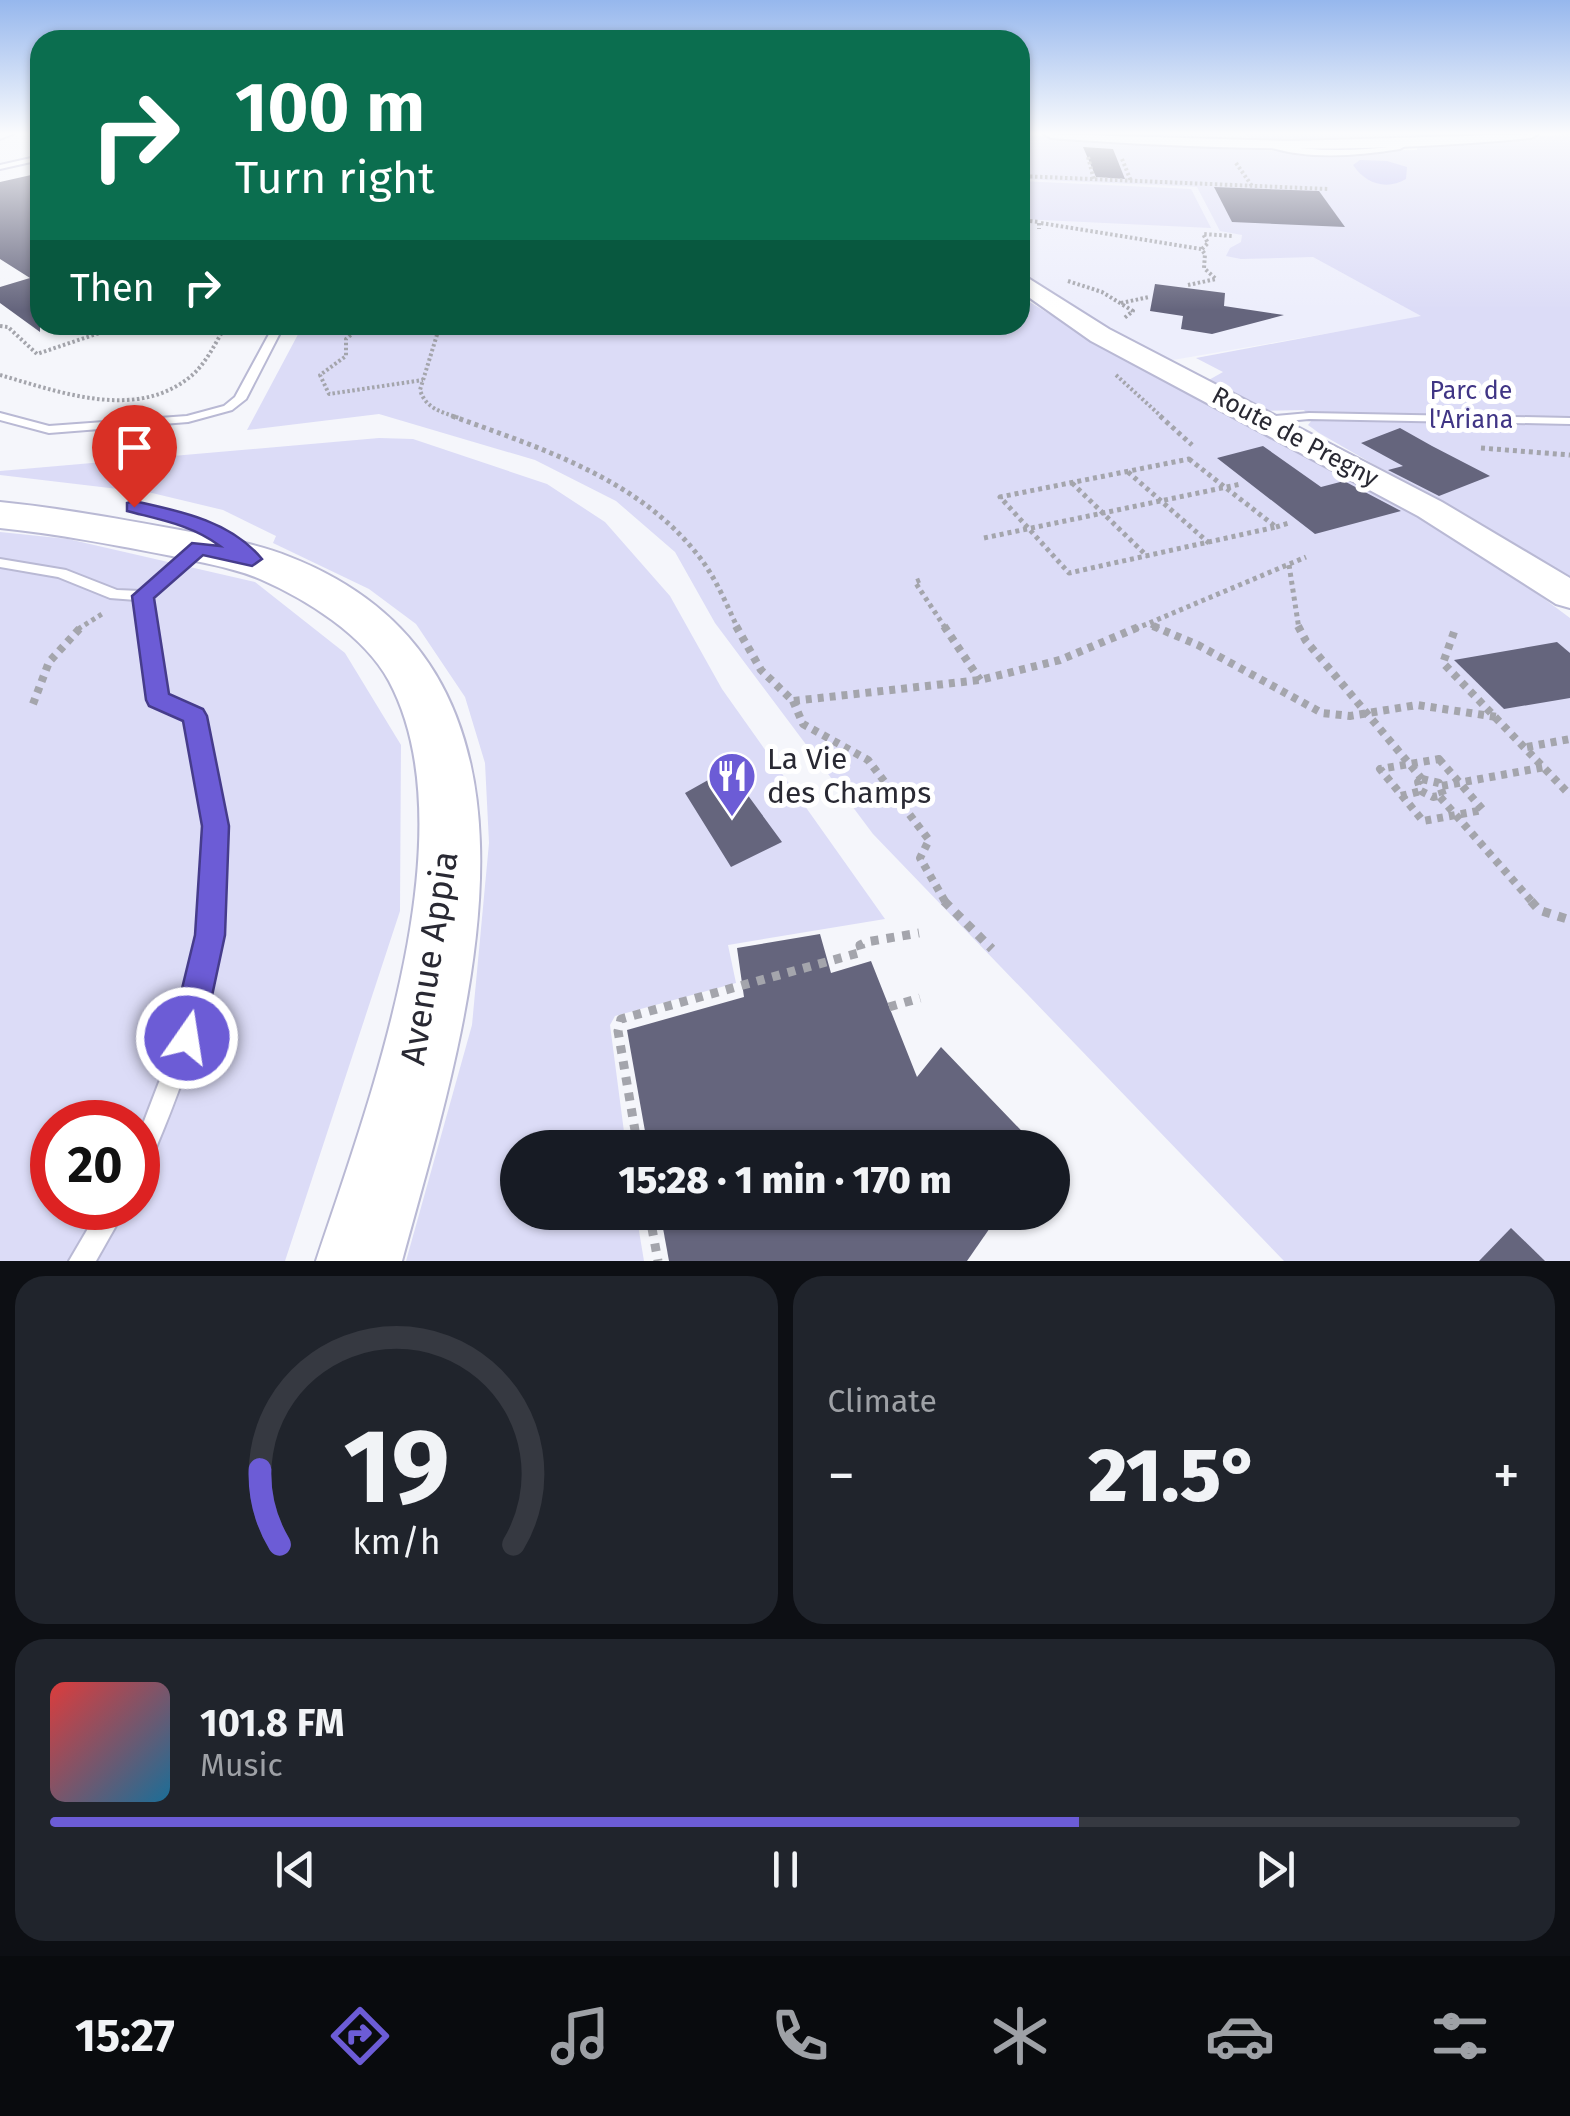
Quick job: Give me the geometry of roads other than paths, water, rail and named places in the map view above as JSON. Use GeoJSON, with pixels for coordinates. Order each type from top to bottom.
{"type":"FeatureCollection","features":[{"type":"Feature","properties":{"kind":"main road","name":"Avenue Appia"},"geometry":{"type":"LineString","coordinates":[[0,494],[86,500],[181,518],[211,530],[225,554]]}},
{"type":"Feature","properties":{"kind":"main road","name":"Avenue Appia"},"geometry":{"type":"LineString","coordinates":[[0,515],[88,525],[225,554],[333,599],[391,648],[425,698],[446,770],[448,874],[421,1036],[359,1261]]}},
{"type":"Feature","properties":{"kind":"street","name":"Route de Pregny"},"geometry":{"type":"LineString","coordinates":[[1036,280],[1100,334],[1452,521],[1570,595]]}},
{"type":"Feature","properties":{"kind":"lane"},"geometry":{"type":"LineString","coordinates":[[0,416],[49,430],[188,418],[228,408],[240,399],[275,335]]}},
{"type":"Feature","properties":{"kind":"lane"},"geometry":{"type":"LineString","coordinates":[[1264,420],[1341,416],[1570,421]]}},
{"type":"Feature","properties":{"kind":"lane"},"geometry":{"type":"LineString","coordinates":[[0,563],[61,573],[114,595],[143,596],[225,554]]}},
{"type":"Feature","properties":{"kind":"lane"},"geometry":{"type":"LineString","coordinates":[[143,596],[158,700],[194,716],[216,826],[210,935],[187,1038],[160,1107]]}},
{"type":"Feature","properties":{"kind":"lane"},"geometry":{"type":"LineString","coordinates":[[82,1261],[101,1230]]}},
{"type":"Feature","properties":{"kind":"place","name":"La Vie des Champs"},"geometry":{"type":"Point","coordinates":[732,818]}},
{"type":"Feature","properties":{"kind":"park label","name":"Parc de l'Ariana"},"geometry":{"type":"Point","coordinates":[1471,406]}}]}
